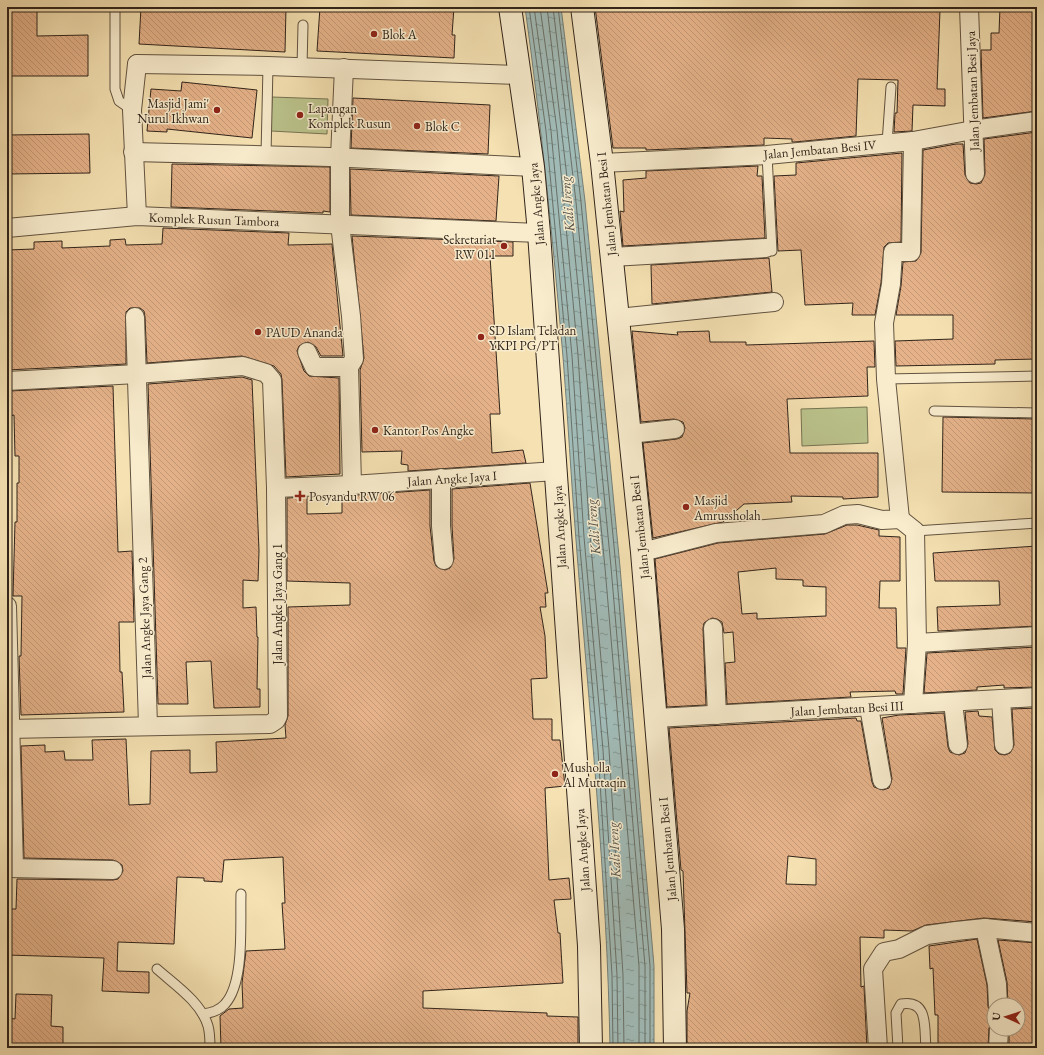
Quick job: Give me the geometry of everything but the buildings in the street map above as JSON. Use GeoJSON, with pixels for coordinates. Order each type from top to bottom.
{"type":"FeatureCollection","features":[{"type":"Feature","properties":{"kind":"street","name":"Jalan Angke Jaya"},"geometry":{"type":"LineString","coordinates":[[510,7],[533,167],[539,233],[589,946],[591,1048]]}},
{"type":"Feature","properties":{"kind":"street","name":"Jalan Jembatan Besi I"},"geometry":{"type":"LineString","coordinates":[[582,7],[602,163],[642,552],[673,929],[675,1048]]}},
{"type":"Feature","properties":{"kind":"street","name":"Jalan Jembatan Besi Jaya"},"geometry":{"type":"LineString","coordinates":[[970,7],[975,174]]}},
{"type":"Feature","properties":{"kind":"street","name":"Komplek Rusun Tambora"},"geometry":{"type":"LineString","coordinates":[[520,75],[344,68],[136,63],[132,110],[137,216],[539,233]]}},
{"type":"Feature","properties":{"kind":"street"},"geometry":{"type":"LineString","coordinates":[[344,68],[340,157],[340,224],[354,359],[349,367],[352,485]]}},
{"type":"Feature","properties":{"kind":"street","name":"Jalan Jembatan Besi IV"},"geometry":{"type":"LineString","coordinates":[[602,163],[767,155],[913,141],[973,130],[1037,121]]}},
{"type":"Feature","properties":{"kind":"street"},"geometry":{"type":"LineString","coordinates":[[900,519],[886,379],[884,323],[891,284],[893,252],[911,252],[913,241],[913,141]]}},
{"type":"Feature","properties":{"kind":"street"},"geometry":{"type":"LineString","coordinates":[[134,152],[340,157],[533,167]]}},
{"type":"Feature","properties":{"kind":"street"},"geometry":{"type":"LineString","coordinates":[[7,228],[137,216]]}},
{"type":"Feature","properties":{"kind":"street"},"geometry":{"type":"LineString","coordinates":[[612,257],[769,250]]}},
{"type":"Feature","properties":{"kind":"street"},"geometry":{"type":"LineString","coordinates":[[618,318],[774,302]]}},
{"type":"Feature","properties":{"kind":"street","name":"Jalan Angke Jaya Gang 2"},"geometry":{"type":"LineString","coordinates":[[135,317],[148,725]]}},
{"type":"Feature","properties":{"kind":"street"},"geometry":{"type":"LineString","coordinates":[[307,352],[314,367],[349,367]]}},
{"type":"Feature","properties":{"kind":"street","name":"Jalan Angke Jaya Gang 1"},"geometry":{"type":"LineString","coordinates":[[137,374],[243,366],[256,368],[266,373],[272,380],[276,488],[278,716],[276,720],[270,724],[148,725]]}},
{"type":"Feature","properties":{"kind":"street"},"geometry":{"type":"LineString","coordinates":[[7,381],[137,374]]}},
{"type":"Feature","properties":{"kind":"street"},"geometry":{"type":"LineString","coordinates":[[630,434],[675,429]]}},
{"type":"Feature","properties":{"kind":"street","name":"Jalan Angke Jaya I"},"geometry":{"type":"LineString","coordinates":[[276,488],[352,485],[556,471]]}},
{"type":"Feature","properties":{"kind":"street"},"geometry":{"type":"LineString","coordinates":[[441,478],[441,526],[444,560]]}},
{"type":"Feature","properties":{"kind":"street"},"geometry":{"type":"LineString","coordinates":[[642,552],[716,533],[824,524],[844,515],[858,514],[882,520],[900,519],[915,531],[917,643],[913,704]]}},
{"type":"Feature","properties":{"kind":"street"},"geometry":{"type":"LineString","coordinates":[[7,606],[11,868],[113,870]]}},
{"type":"Feature","properties":{"kind":"street"},"geometry":{"type":"LineString","coordinates":[[713,628],[717,715]]}},
{"type":"Feature","properties":{"kind":"street"},"geometry":{"type":"LineString","coordinates":[[917,643],[1037,636]]}},
{"type":"Feature","properties":{"kind":"street","name":"Jalan Jembatan Besi III"},"geometry":{"type":"LineString","coordinates":[[656,718],[1037,697]]}},
{"type":"Feature","properties":{"kind":"street"},"geometry":{"type":"LineString","coordinates":[[1002,699],[1004,745]]}},
{"type":"Feature","properties":{"kind":"street"},"geometry":{"type":"LineString","coordinates":[[953,702],[958,745]]}},
{"type":"Feature","properties":{"kind":"street"},"geometry":{"type":"LineString","coordinates":[[869,706],[882,780]]}},
{"type":"Feature","properties":{"kind":"street"},"geometry":{"type":"LineString","coordinates":[[9,729],[148,725]]}},
{"type":"Feature","properties":{"kind":"street"},"geometry":{"type":"LineString","coordinates":[[985,928],[997,984],[998,997]]}},
{"type":"Feature","properties":{"kind":"street"},"geometry":{"type":"LineString","coordinates":[[878,1048],[873,969],[884,952],[899,949],[927,935],[985,928],[1037,933]]}},
{"type":"Feature","properties":{"kind":"street"},"geometry":{"type":"LineString","coordinates":[[998,1048],[999,1037]]}},
{"type":"Feature","properties":{"kind":"lane"},"geometry":{"type":"LineString","coordinates":[[115,7],[115,89],[119,100],[132,110]]}},
{"type":"Feature","properties":{"kind":"lane"},"geometry":{"type":"LineString","coordinates":[[302,67],[303,25]]}},
{"type":"Feature","properties":{"kind":"lane"},"geometry":{"type":"LineString","coordinates":[[266,155],[268,66]]}},
{"type":"Feature","properties":{"kind":"lane"},"geometry":{"type":"LineString","coordinates":[[887,143],[891,87]]}},
{"type":"Feature","properties":{"kind":"lane"},"geometry":{"type":"LineString","coordinates":[[767,155],[769,250]]}},
{"type":"Feature","properties":{"kind":"lane"},"geometry":{"type":"LineString","coordinates":[[886,379],[1037,376]]}},
{"type":"Feature","properties":{"kind":"lane"},"geometry":{"type":"LineString","coordinates":[[934,411],[1037,413]]}},
{"type":"Feature","properties":{"kind":"lane"},"geometry":{"type":"LineString","coordinates":[[915,531],[1037,523]]}},
{"type":"Feature","properties":{"kind":"lane"},"geometry":{"type":"LineString","coordinates":[[203,1014],[213,1012],[224,1005],[233,991],[238,967],[241,894]]}},
{"type":"Feature","properties":{"kind":"lane"},"geometry":{"type":"LineString","coordinates":[[158,969],[195,1004],[203,1014],[208,1027],[210,1048]]}},
{"type":"Feature","properties":{"kind":"lane"},"geometry":{"type":"LineString","coordinates":[[898,1048],[896,1012],[901,1004],[910,1003],[918,1005],[922,1011],[926,1048]]}},
{"type":"Feature","properties":{"kind":"green space","name":"Lapangan Komplek Rusun"},"geometry":{"type":"Polygon","coordinates":[[[272,97],[328,99],[327,134],[271,131],[272,97]]]}},
{"type":"Feature","properties":{"kind":"green space"},"geometry":{"type":"Polygon","coordinates":[[[867,407],[868,443],[802,446],[801,409],[867,407]]]}},
{"type":"Feature","properties":{"kind":"water","name":"Kali Ireng"},"geometry":{"type":"Polygon","coordinates":[[[525,7],[561,7],[585,201],[620,567],[654,966],[654,1048],[610,1048],[605,921],[597,794],[574,517],[563,357],[546,182],[525,7]]]}},
{"type":"Feature","properties":{"kind":"place","name":"Blok A"},"geometry":{"type":"Point","coordinates":[374,34]}},
{"type":"Feature","properties":{"kind":"place","name":"Masjid Jami' Nurul Ikhwan"},"geometry":{"type":"Point","coordinates":[217,110]}},
{"type":"Feature","properties":{"kind":"place","name":"Lapangan Komplek Rusun"},"geometry":{"type":"Point","coordinates":[300,115]}},
{"type":"Feature","properties":{"kind":"place","name":"Blok C"},"geometry":{"type":"Point","coordinates":[417,126]}},
{"type":"Feature","properties":{"kind":"place","name":"Sekretariat RW 011"},"geometry":{"type":"Point","coordinates":[504,246]}},
{"type":"Feature","properties":{"kind":"place","name":"PAUD Ananda"},"geometry":{"type":"Point","coordinates":[258,332]}},
{"type":"Feature","properties":{"kind":"place","name":"SD Islam Teladan YKPI PG/PT"},"geometry":{"type":"Point","coordinates":[481,337]}},
{"type":"Feature","properties":{"kind":"place","name":"Kantor Pos Angke"},"geometry":{"type":"Point","coordinates":[375,430]}},
{"type":"Feature","properties":{"kind":"place","name":"Posyandu RW 06"},"geometry":{"type":"Point","coordinates":[300,496]}},
{"type":"Feature","properties":{"kind":"place","name":"Masjid Amrussholah"},"geometry":{"type":"Point","coordinates":[686,507]}},
{"type":"Feature","properties":{"kind":"place","name":"Musholla Al Muttaqin"},"geometry":{"type":"Point","coordinates":[555,774]}}]}
